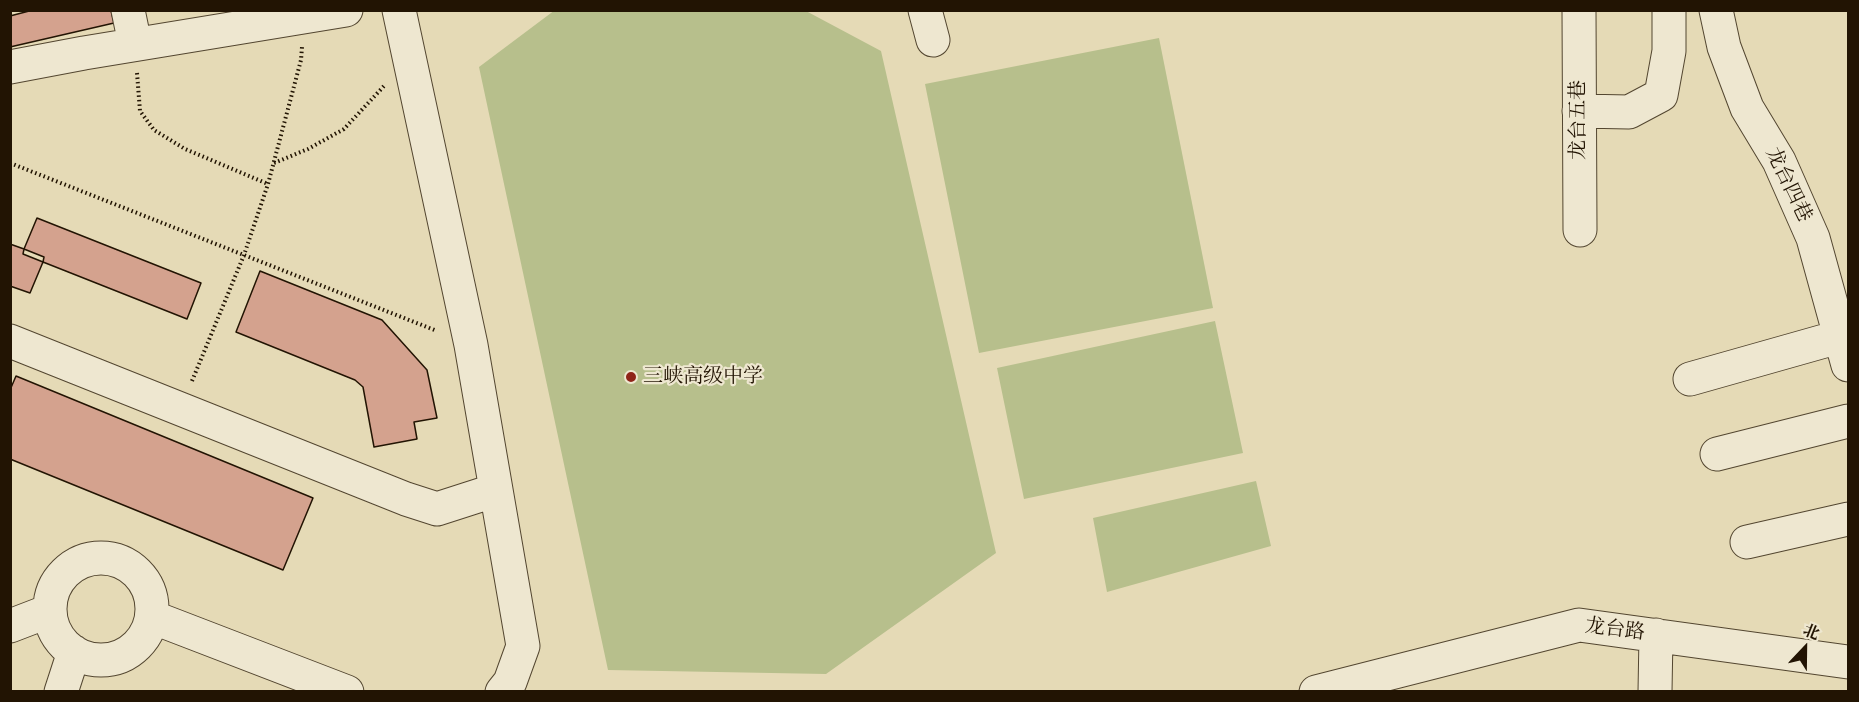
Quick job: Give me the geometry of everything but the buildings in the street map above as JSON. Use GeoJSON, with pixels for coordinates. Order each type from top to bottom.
{"type":"FeatureCollection","features":[{"type":"Feature","properties":{"kind":"street"},"geometry":{"type":"LineString","coordinates":[[128,10],[135,44]]}},
{"type":"Feature","properties":{"kind":"street"},"geometry":{"type":"LineString","coordinates":[[10,67],[346,10]]}},
{"type":"Feature","properties":{"kind":"street"},"geometry":{"type":"LineString","coordinates":[[399,10],[471,345],[523,646],[510,682],[502,692]]}},
{"type":"Feature","properties":{"kind":"street","name":"龙台五巷"},"geometry":{"type":"LineString","coordinates":[[1579,10],[1580,230]]}},
{"type":"Feature","properties":{"kind":"street"},"geometry":{"type":"LineString","coordinates":[[1579,111],[1629,112],[1661,95],[1670,51],[1669,10]]}},
{"type":"Feature","properties":{"kind":"street","name":"龙台四巷"},"geometry":{"type":"LineString","coordinates":[[1716,10],[1724,47],[1747,108],[1779,161],[1814,238],[1846,344]]}},
{"type":"Feature","properties":{"kind":"street"},"geometry":{"type":"LineString","coordinates":[[10,341],[406,499],[437,509],[496,490]]}},
{"type":"Feature","properties":{"kind":"street"},"geometry":{"type":"LineString","coordinates":[[1690,379],[1846,344]]}},
{"type":"Feature","properties":{"kind":"street"},"geometry":{"type":"LineString","coordinates":[[1717,454],[1848,421]]}},
{"type":"Feature","properties":{"kind":"street"},"geometry":{"type":"LineString","coordinates":[[1747,542],[1848,519]]}},
{"type":"Feature","properties":{"kind":"street"},"geometry":{"type":"LineString","coordinates":[[111,558],[125,563],[138,573],[147,585],[152,600],[152,617],[146,633],[136,646],[122,655],[106,660],[89,659],[74,652],[61,641],[53,627],[49,611],[51,596],[57,582],[66,570],[87,560],[111,558]]}},
{"type":"Feature","properties":{"kind":"street"},"geometry":{"type":"LineString","coordinates":[[10,626],[49,611]]}},
{"type":"Feature","properties":{"kind":"street"},"geometry":{"type":"LineString","coordinates":[[152,617],[347,692]]}},
{"type":"Feature","properties":{"kind":"street","name":"龙台路"},"geometry":{"type":"LineString","coordinates":[[1316,692],[1579,625],[1848,662]]}},
{"type":"Feature","properties":{"kind":"street"},"geometry":{"type":"LineString","coordinates":[[1655,692],[1656,635]]}},
{"type":"Feature","properties":{"kind":"street"},"geometry":{"type":"LineString","coordinates":[[61,692],[74,652]]}},
{"type":"Feature","properties":{"kind":"path"},"geometry":{"type":"LineString","coordinates":[[180,409],[244,255],[268,183],[301,60],[306,17]]}},
{"type":"Feature","properties":{"kind":"path"},"geometry":{"type":"LineString","coordinates":[[135,44],[140,111],[154,130],[185,149],[268,183]]}},
{"type":"Feature","properties":{"kind":"path"},"geometry":{"type":"LineString","coordinates":[[274,164],[344,129],[377,96],[409,56]]}},
{"type":"Feature","properties":{"kind":"path"},"geometry":{"type":"LineString","coordinates":[[10,163],[471,345]]}},
{"type":"Feature","properties":{"kind":"green space"},"geometry":{"type":"Polygon","coordinates":[[[555,10],[806,11],[881,51],[996,553],[826,674],[608,670],[479,67],[555,10]]]}},
{"type":"Feature","properties":{"kind":"green space"},"geometry":{"type":"Polygon","coordinates":[[[1159,38],[1213,308],[979,353],[925,84],[1159,38]]]}},
{"type":"Feature","properties":{"kind":"green space"},"geometry":{"type":"Polygon","coordinates":[[[1215,321],[1243,453],[1024,499],[997,368],[1215,321]]]}},
{"type":"Feature","properties":{"kind":"green space"},"geometry":{"type":"Polygon","coordinates":[[[1256,481],[1271,546],[1107,592],[1093,518],[1256,481]]]}},
{"type":"Feature","properties":{"kind":"place","name":"三峡高级中学"},"geometry":{"type":"Point","coordinates":[631,377]}}]}
